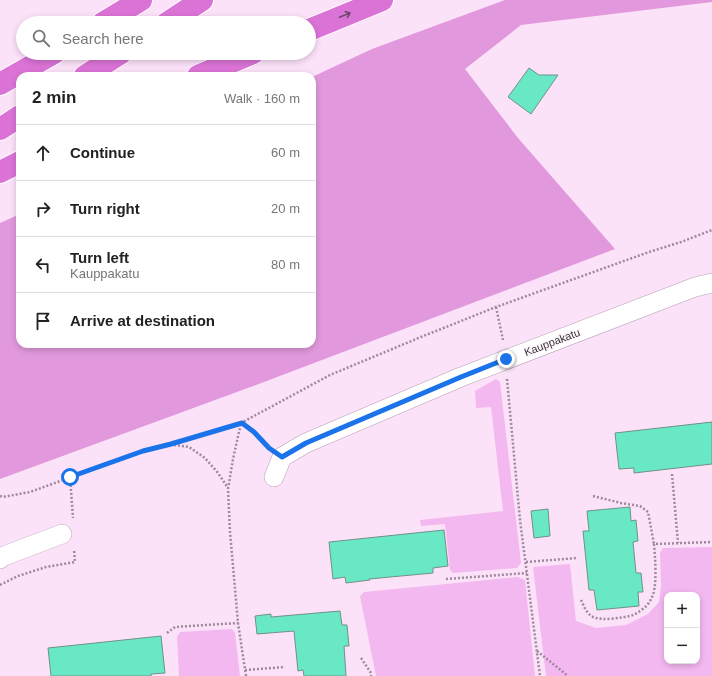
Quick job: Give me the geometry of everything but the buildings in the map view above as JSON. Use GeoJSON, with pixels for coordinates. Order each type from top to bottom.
{"type":"FeatureCollection","features":[{"type":"Feature","properties":{"kind":"highway"},"geometry":{"type":"LineString","coordinates":[[104,16],[126,0]]}},
{"type":"Feature","properties":{"kind":"highway"},"geometry":{"type":"LineString","coordinates":[[115,16],[141,0]]}},
{"type":"Feature","properties":{"kind":"highway"},"geometry":{"type":"LineString","coordinates":[[178,16],[202,0]]}},
{"type":"Feature","properties":{"kind":"highway"},"geometry":{"type":"LineString","coordinates":[[316,27],[382,0]]}},
{"type":"Feature","properties":{"kind":"highway"},"geometry":{"type":"LineString","coordinates":[[21,72],[42,60]]}},
{"type":"Feature","properties":{"kind":"highway"},"geometry":{"type":"LineString","coordinates":[[91,72],[110,60]]}},
{"type":"Feature","properties":{"kind":"highway"},"geometry":{"type":"LineString","coordinates":[[208,72],[236,60]]}},
{"type":"Feature","properties":{"kind":"highway"},"geometry":{"type":"LineString","coordinates":[[0,84],[16,75]]}},
{"type":"Feature","properties":{"kind":"highway"},"geometry":{"type":"LineString","coordinates":[[0,129],[16,119]]}},
{"type":"Feature","properties":{"kind":"highway"},"geometry":{"type":"LineString","coordinates":[[0,172],[16,164]]}},
{"type":"Feature","properties":{"kind":"street","name":"Kauppakatu"},"geometry":{"type":"LineString","coordinates":[[282,457],[306,443],[461,377],[695,287],[712,283]]}},
{"type":"Feature","properties":{"kind":"street"},"geometry":{"type":"LineString","coordinates":[[274,477],[282,457]]}},
{"type":"Feature","properties":{"kind":"street"},"geometry":{"type":"LineString","coordinates":[[0,559],[4,556],[62,534]]}},
{"type":"Feature","properties":{"kind":"path"},"geometry":{"type":"LineString","coordinates":[[0,496],[3,498],[30,492],[143,451],[242,423],[330,375],[421,337],[496,307],[712,230]]}},
{"type":"Feature","properties":{"kind":"path"},"geometry":{"type":"LineString","coordinates":[[506,372],[520,520],[540,676]]}},
{"type":"Feature","properties":{"kind":"path"},"geometry":{"type":"LineString","coordinates":[[242,423],[254,432],[269,448],[282,457]]}},
{"type":"Feature","properties":{"kind":"path"},"geometry":{"type":"LineString","coordinates":[[242,423],[233,459],[228,489],[230,532],[238,623],[246,676]]}},
{"type":"Feature","properties":{"kind":"path"},"geometry":{"type":"LineString","coordinates":[[171,444],[189,447],[205,458],[218,473],[228,489]]}},
{"type":"Feature","properties":{"kind":"path"},"geometry":{"type":"LineString","coordinates":[[672,474],[678,543]]}},
{"type":"Feature","properties":{"kind":"path"},"geometry":{"type":"LineString","coordinates":[[581,600],[586,611],[594,617],[606,619],[618,618],[634,614],[645,607],[652,598],[655,585],[654,544],[648,512],[640,506],[593,496]]}},
{"type":"Feature","properties":{"kind":"path"},"geometry":{"type":"LineString","coordinates":[[654,544],[712,542]]}},
{"type":"Feature","properties":{"kind":"path"},"geometry":{"type":"LineString","coordinates":[[526,562],[577,558]]}},
{"type":"Feature","properties":{"kind":"path"},"geometry":{"type":"LineString","coordinates":[[446,579],[527,573]]}},
{"type":"Feature","properties":{"kind":"path"},"geometry":{"type":"LineString","coordinates":[[167,633],[174,627],[238,623]]}},
{"type":"Feature","properties":{"kind":"path"},"geometry":{"type":"LineString","coordinates":[[537,651],[568,676]]}},
{"type":"Feature","properties":{"kind":"path"},"geometry":{"type":"LineString","coordinates":[[361,658],[371,673],[371,676]]}},
{"type":"Feature","properties":{"kind":"path"},"geometry":{"type":"LineString","coordinates":[[245,670],[285,667]]}},
{"type":"Feature","properties":{"kind":"shaded area"},"geometry":{"type":"Polygon","coordinates":[[[505,0],[712,0],[712,2],[521,25],[465,69],[518,138],[615,249],[264,382],[0,479],[0,223],[16,216],[16,348],[316,348],[316,75],[372,49],[505,0]]]}},
{"type":"Feature","properties":{"kind":"shaded area"},"geometry":{"type":"Polygon","coordinates":[[[496,379],[500,382],[521,563],[517,568],[453,573],[450,570],[445,524],[421,526],[420,520],[503,511],[491,407],[476,408],[475,391],[496,379]]]}},
{"type":"Feature","properties":{"kind":"shaded area"},"geometry":{"type":"Polygon","coordinates":[[[712,547],[712,676],[546,676],[533,567],[570,564],[576,621],[596,628],[626,625],[648,614],[659,602],[661,585],[660,553],[663,548],[712,547]]]}},
{"type":"Feature","properties":{"kind":"shaded area"},"geometry":{"type":"Polygon","coordinates":[[[518,577],[525,580],[535,676],[376,676],[360,596],[364,592],[518,577]]]}},
{"type":"Feature","properties":{"kind":"shaded area"},"geometry":{"type":"Polygon","coordinates":[[[232,629],[235,633],[240,676],[179,676],[177,637],[180,632],[232,629]]]}},
{"type":"Feature","properties":{"kind":"route"},"geometry":{"type":"LineString","coordinates":[[70,477],[143,451],[201,436],[242,423],[254,432],[269,448],[282,457],[306,443],[506,359]]}}]}
